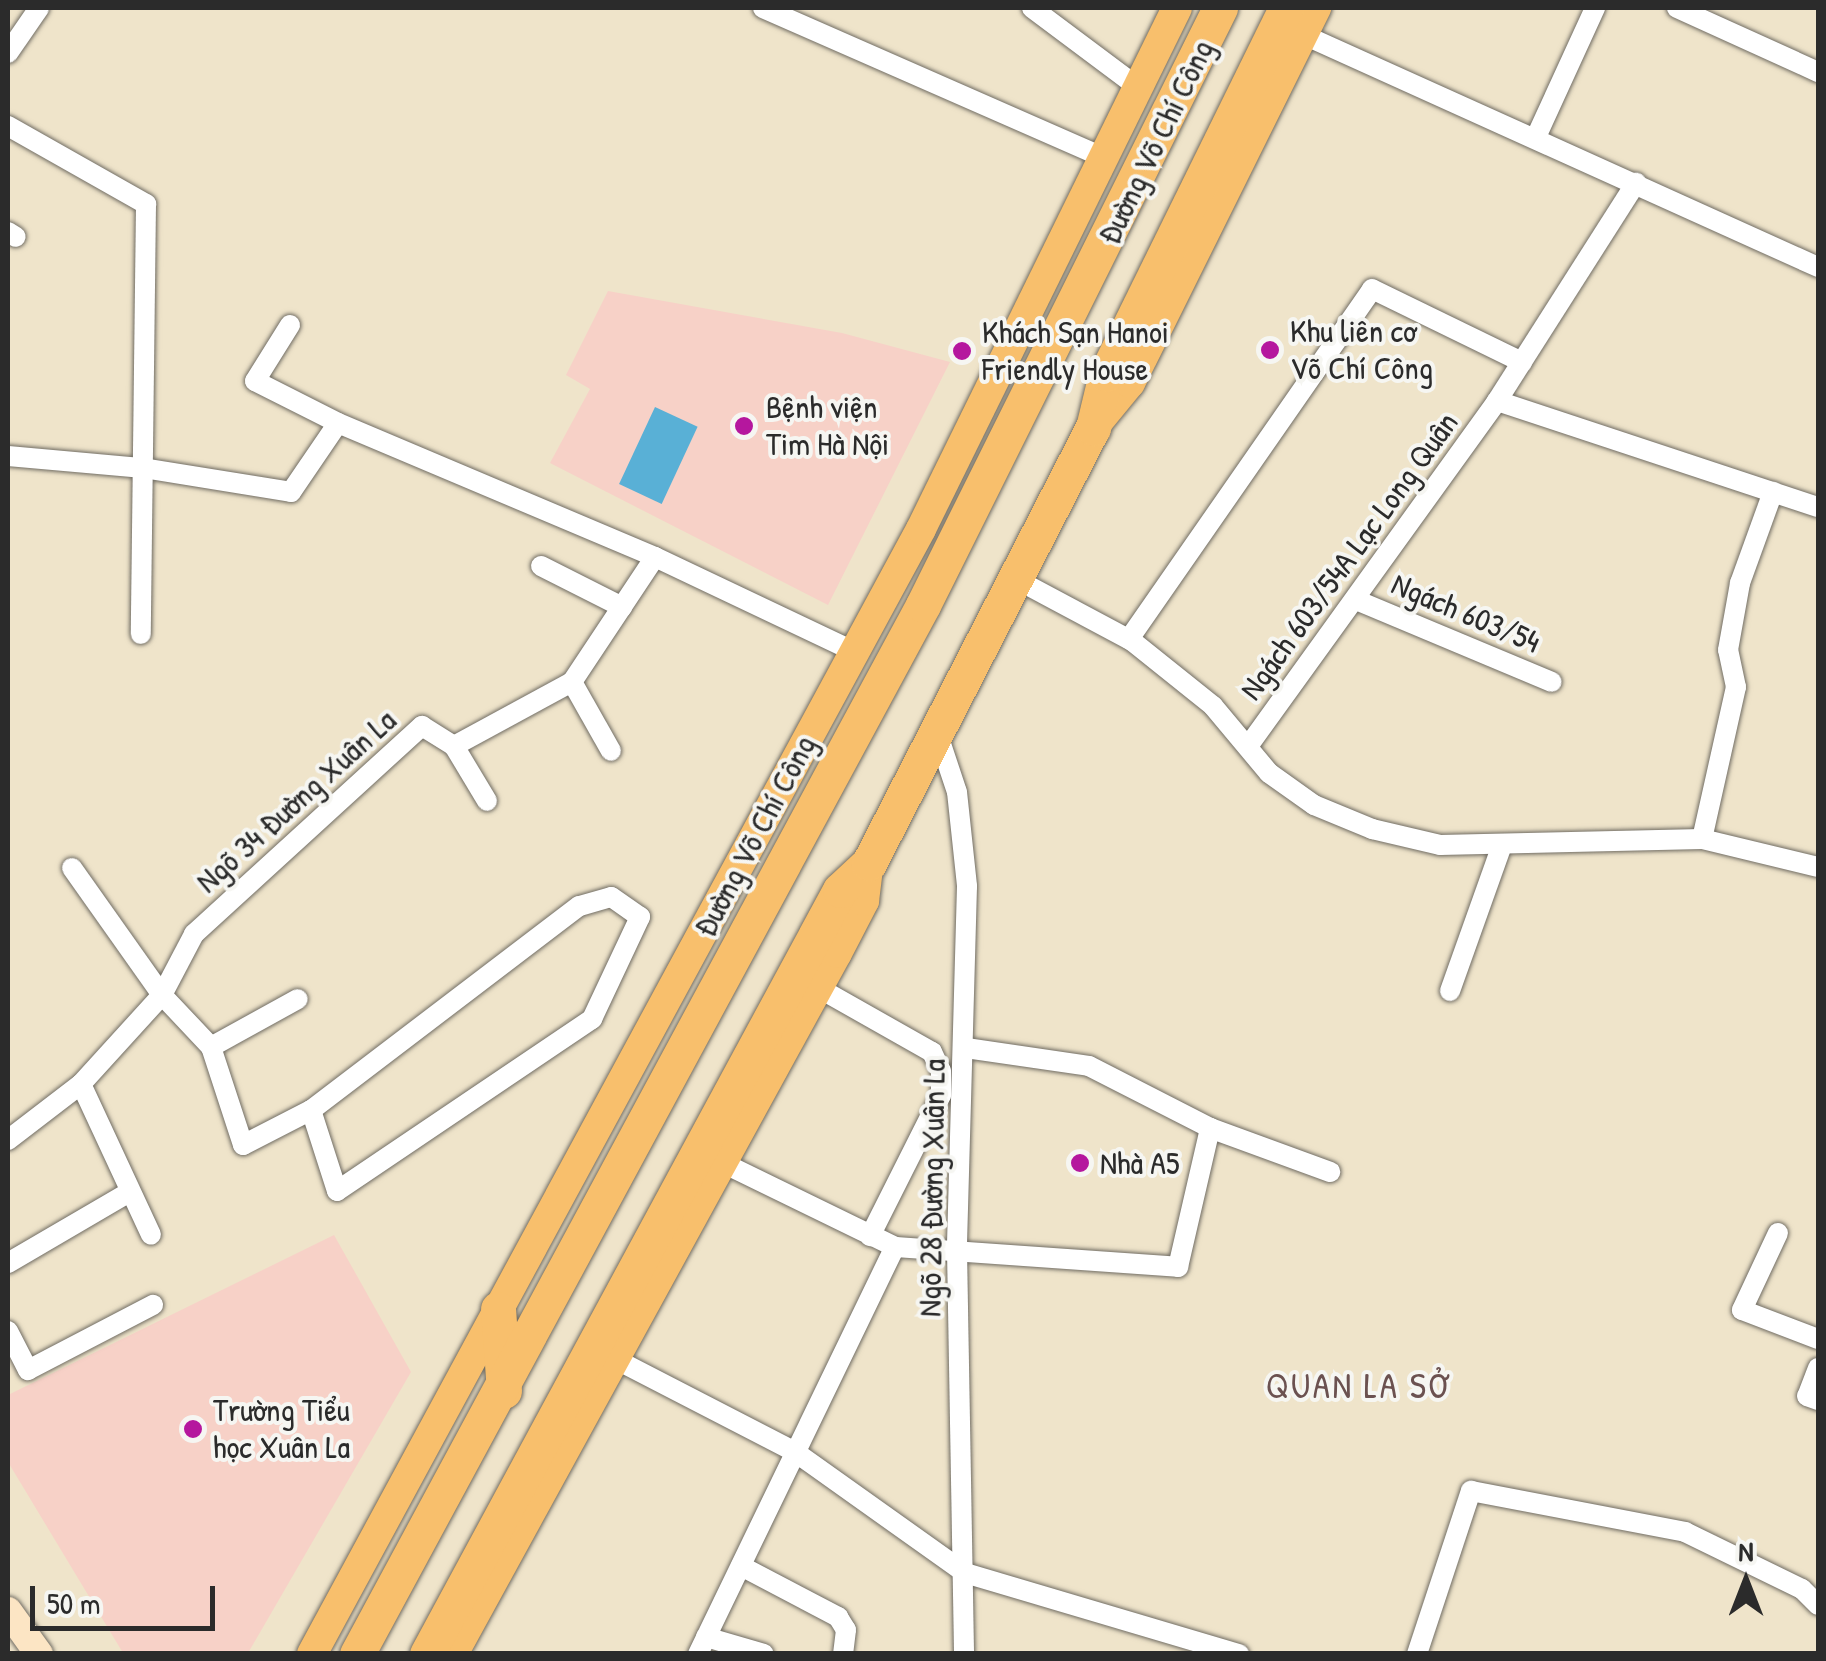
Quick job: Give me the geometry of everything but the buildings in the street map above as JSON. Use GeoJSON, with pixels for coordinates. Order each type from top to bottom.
{"type":"FeatureCollection","features":[{"type":"Feature","properties":{"kind":"highway","name":"Đường Võ Chí Công"},"geometry":{"type":"LineString","coordinates":[[357,1654],[504,1390],[924,605],[1220,8]]}},
{"type":"Feature","properties":{"kind":"highway","name":"Đường Võ Chí Công"},"geometry":{"type":"LineString","coordinates":[[427,1654],[840,890],[869,863],[1012,578],[1093,428],[1106,374],[1302,17]]}},
{"type":"Feature","properties":{"kind":"highway"},"geometry":{"type":"LineString","coordinates":[[498,1309],[504,1390]]}},
{"type":"Feature","properties":{"kind":"main road","name":"Đường Võ Chí Công"},"geometry":{"type":"LineString","coordinates":[[312,1654],[854,652],[1177,8]]}},
{"type":"Feature","properties":{"kind":"main road","name":"Đường Võ Chí Công"},"geometry":{"type":"LineString","coordinates":[[453,1654],[864,901],[869,863]]}},
{"type":"Feature","properties":{"kind":"street"},"geometry":{"type":"LineString","coordinates":[[8,52],[40,8]]}},
{"type":"Feature","properties":{"kind":"street"},"geometry":{"type":"LineString","coordinates":[[763,8],[1105,158]]}},
{"type":"Feature","properties":{"kind":"street"},"geometry":{"type":"LineString","coordinates":[[1032,8],[1139,88]]}},
{"type":"Feature","properties":{"kind":"street"},"geometry":{"type":"LineString","coordinates":[[1536,137],[1594,8]]}},
{"type":"Feature","properties":{"kind":"street"},"geometry":{"type":"LineString","coordinates":[[1677,8],[1818,72]]}},
{"type":"Feature","properties":{"kind":"street"},"geometry":{"type":"LineString","coordinates":[[1302,17],[1536,137],[1818,267]]}},
{"type":"Feature","properties":{"kind":"street"},"geometry":{"type":"LineString","coordinates":[[8,126],[146,204],[141,634]]}},
{"type":"Feature","properties":{"kind":"street","name":"Ngách 603/54A Lạc Long Quân"},"geometry":{"type":"LineString","coordinates":[[1249,745],[1497,401],[1636,183]]}},
{"type":"Feature","properties":{"kind":"street"},"geometry":{"type":"LineString","coordinates":[[1129,639],[1372,290],[1522,362]]}},
{"type":"Feature","properties":{"kind":"street"},"geometry":{"type":"LineString","coordinates":[[290,325],[256,380],[338,423],[656,556],[854,652]]}},
{"type":"Feature","properties":{"kind":"street"},"geometry":{"type":"LineString","coordinates":[[1497,401],[1818,507]]}},
{"type":"Feature","properties":{"kind":"street"},"geometry":{"type":"LineString","coordinates":[[8,456],[142,468],[291,492],[338,423]]}},
{"type":"Feature","properties":{"kind":"street"},"geometry":{"type":"LineString","coordinates":[[1702,839],[1736,686],[1728,650],[1740,583],[1772,492]]}},
{"type":"Feature","properties":{"kind":"street"},"geometry":{"type":"LineString","coordinates":[[487,800],[454,746],[572,682],[656,556]]}},
{"type":"Feature","properties":{"kind":"street"},"geometry":{"type":"LineString","coordinates":[[541,566],[622,606]]}},
{"type":"Feature","properties":{"kind":"street"},"geometry":{"type":"LineString","coordinates":[[1012,578],[1129,639],[1213,706],[1249,745],[1268,773],[1314,805],[1372,829],[1440,844],[1502,845],[1579,837],[1702,839],[1818,867]]}},
{"type":"Feature","properties":{"kind":"street","name":"Ngách 603/54"},"geometry":{"type":"LineString","coordinates":[[1356,600],[1552,682]]}},
{"type":"Feature","properties":{"kind":"street"},"geometry":{"type":"LineString","coordinates":[[572,682],[611,751]]}},
{"type":"Feature","properties":{"kind":"street","name":"Ngõ 34 Đường Xuân La"},"geometry":{"type":"LineString","coordinates":[[8,1140],[80,1084],[162,995],[194,934],[422,726],[454,746]]}},
{"type":"Feature","properties":{"kind":"street","name":"Ngõ 28 Đường Xuân La"},"geometry":{"type":"LineString","coordinates":[[936,727],[958,792],[968,886],[957,1250],[964,1654]]}},
{"type":"Feature","properties":{"kind":"street"},"geometry":{"type":"LineString","coordinates":[[1450,990],[1502,845]]}},
{"type":"Feature","properties":{"kind":"street"},"geometry":{"type":"LineString","coordinates":[[72,868],[162,995],[212,1047],[244,1145],[311,1110],[579,906],[611,897],[640,917],[592,1019],[337,1191],[311,1110]]}},
{"type":"Feature","properties":{"kind":"street"},"geometry":{"type":"LineString","coordinates":[[817,987],[932,1052],[941,1071],[941,1095],[870,1236]]}},
{"type":"Feature","properties":{"kind":"street"},"geometry":{"type":"LineString","coordinates":[[212,1047],[298,999]]}},
{"type":"Feature","properties":{"kind":"street"},"geometry":{"type":"LineString","coordinates":[[966,1048],[1090,1066],[1210,1128],[1330,1172]]}},
{"type":"Feature","properties":{"kind":"street"},"geometry":{"type":"LineString","coordinates":[[80,1084],[151,1235]]}},
{"type":"Feature","properties":{"kind":"street"},"geometry":{"type":"LineString","coordinates":[[720,1162],[895,1247],[1178,1267],[1210,1128]]}},
{"type":"Feature","properties":{"kind":"street"},"geometry":{"type":"LineString","coordinates":[[8,1263],[128,1193]]}},
{"type":"Feature","properties":{"kind":"street"},"geometry":{"type":"LineString","coordinates":[[1778,1234],[1742,1310],[1818,1338]]}},
{"type":"Feature","properties":{"kind":"street"},"geometry":{"type":"LineString","coordinates":[[764,1654],[706,1648],[741,1566],[895,1247]]}},
{"type":"Feature","properties":{"kind":"street"},"geometry":{"type":"LineString","coordinates":[[8,1331],[28,1370],[153,1305]]}},
{"type":"Feature","properties":{"kind":"street"},"geometry":{"type":"LineString","coordinates":[[615,1358],[795,1452],[965,1573],[1239,1654]]}},
{"type":"Feature","properties":{"kind":"street"},"geometry":{"type":"LineString","coordinates":[[1818,1368],[1807,1396],[1818,1400]]}},
{"type":"Feature","properties":{"kind":"street"},"geometry":{"type":"LineString","coordinates":[[1417,1654],[1471,1491],[1685,1532],[1802,1589],[1818,1606]]}},
{"type":"Feature","properties":{"kind":"street"},"geometry":{"type":"LineString","coordinates":[[741,1566],[838,1617],[846,1630],[842,1654]]}},
{"type":"Feature","properties":{"kind":"street"},"geometry":{"type":"LineString","coordinates":[[8,1611],[39,1654]]}},
{"type":"Feature","properties":{"kind":"shaded area","name":"Bệnh viện Tim Hà Nội"},"geometry":{"type":"Polygon","coordinates":[[[608,291],[842,333],[950,362],[828,605],[550,463],[590,389],[566,375],[608,291]]]}},
{"type":"Feature","properties":{"kind":"shaded area","name":"Trường Tiểu học Xuân La"},"geometry":{"type":"Polygon","coordinates":[[[334,1235],[411,1372],[248,1653],[123,1653],[8,1462],[8,1395],[334,1235]]]}},
{"type":"Feature","properties":{"kind":"water"},"geometry":{"type":"Polygon","coordinates":[[[655,407],[698,427],[662,504],[619,484],[655,407]]]}},
{"type":"Feature","properties":{"kind":"place","name":"Khu liên cơ Võ Chí Công"},"geometry":{"type":"Point","coordinates":[1270,350]}},
{"type":"Feature","properties":{"kind":"place","name":"Khách Sạn Hanoi Friendly House"},"geometry":{"type":"Point","coordinates":[962,351]}},
{"type":"Feature","properties":{"kind":"place","name":"Bệnh viện Tim Hà Nội"},"geometry":{"type":"Point","coordinates":[744,426]}},
{"type":"Feature","properties":{"kind":"place","name":"Nhà A5"},"geometry":{"type":"Point","coordinates":[1080,1163]}},
{"type":"Feature","properties":{"kind":"place","name":"Trường Tiểu học Xuân La"},"geometry":{"type":"Point","coordinates":[193,1429]}},
{"type":"Feature","properties":{"kind":"district","name":"QUAN LA SỞ"},"geometry":{"type":"Point","coordinates":[1358,1386]}}]}
